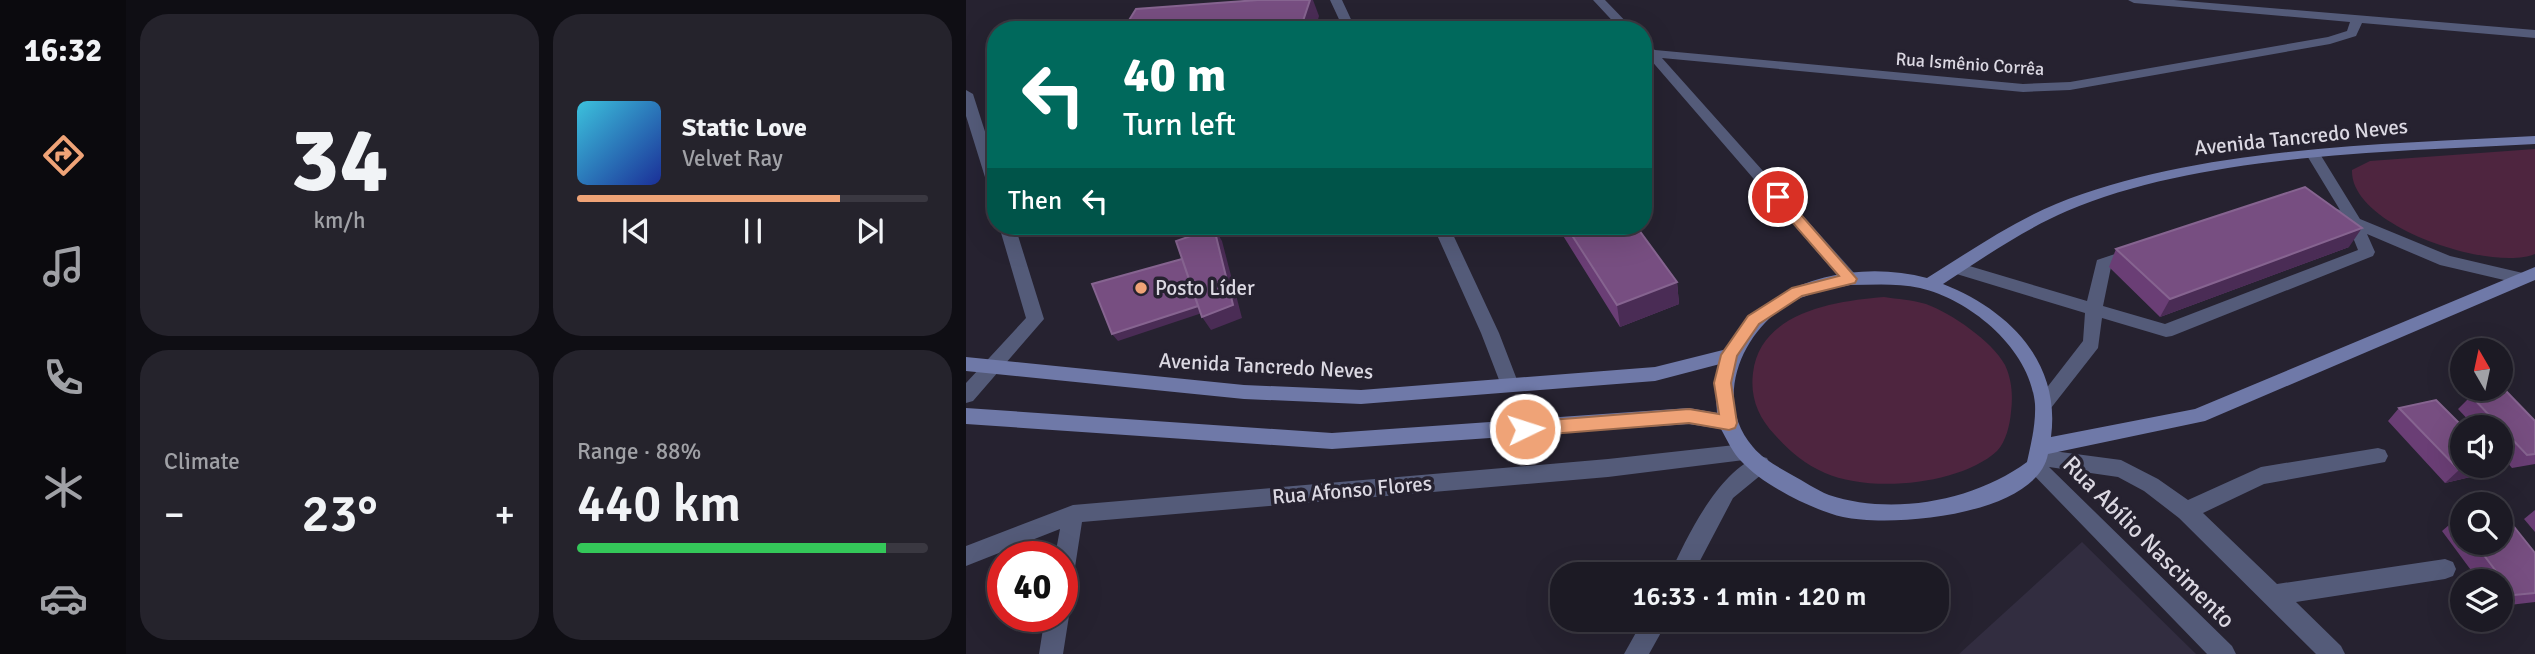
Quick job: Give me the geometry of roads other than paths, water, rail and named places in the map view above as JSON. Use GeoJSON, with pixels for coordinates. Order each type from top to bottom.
{"type":"FeatureCollection","features":[{"type":"Feature","properties":{"kind":"street"},"geometry":{"type":"LineString","coordinates":[[1336,0],[1346,21]]}},
{"type":"Feature","properties":{"kind":"street"},"geometry":{"type":"LineString","coordinates":[[1599,0],[1620,21]]}},
{"type":"Feature","properties":{"kind":"street"},"geometry":{"type":"LineString","coordinates":[[2134,0],[2185,2],[2357,20],[2535,34]]}},
{"type":"Feature","properties":{"kind":"street","name":"Rua Ismênio Corrêa"},"geometry":{"type":"LineString","coordinates":[[1652,50],[2023,88],[2070,86],[2330,40],[2352,33],[2357,20]]}},
{"type":"Feature","properties":{"kind":"street"},"geometry":{"type":"LineString","coordinates":[[1652,55],[1850,279]]}},
{"type":"Feature","properties":{"kind":"street"},"geometry":{"type":"LineString","coordinates":[[966,94],[987,161]]}},
{"type":"Feature","properties":{"kind":"street","name":"Avenida Tancredo Neves"},"geometry":{"type":"LineString","coordinates":[[1929,285],[2024,226],[2081,200],[2189,172],[2314,154],[2535,140]]}},
{"type":"Feature","properties":{"kind":"street"},"geometry":{"type":"LineString","coordinates":[[1956,268],[1998,278],[2166,331],[2367,252],[2353,220],[2314,154]]}},
{"type":"Feature","properties":{"kind":"street"},"geometry":{"type":"LineString","coordinates":[[2305,204],[2353,220],[2446,261],[2530,279]]}},
{"type":"Feature","properties":{"kind":"street"},"geometry":{"type":"LineString","coordinates":[[966,396],[996,366],[1035,319],[1010,235]]}},
{"type":"Feature","properties":{"kind":"street"},"geometry":{"type":"LineString","coordinates":[[1445,235],[1490,333],[1510,385]]}},
{"type":"Feature","properties":{"kind":"street"},"geometry":{"type":"LineString","coordinates":[[2044,403],[2092,343],[2094,310],[2103,264],[2154,245]]}},
{"type":"Feature","properties":{"kind":"street"},"geometry":{"type":"LineString","coordinates":[[2038,457],[2044,403],[2034,370],[2016,340],[1970,305],[1929,285],[1850,279],[1797,292],[1754,320],[1729,355],[1723,383],[1729,423],[1752,458],[1826,503],[1880,513],[1968,502],[2002,490],[2038,457],[2198,416],[2530,279]]}},
{"type":"Feature","properties":{"kind":"street","name":"Avenida Tancredo Neves"},"geometry":{"type":"LineString","coordinates":[[966,364],[1244,391],[1361,397],[1655,374],[1729,355]]}},
{"type":"Feature","properties":{"kind":"street"},"geometry":{"type":"LineString","coordinates":[[966,416],[1332,441],[1689,416],[1729,423]]}},
{"type":"Feature","properties":{"kind":"street"},"geometry":{"type":"LineString","coordinates":[[2186,512],[2261,476],[2378,456]]}},
{"type":"Feature","properties":{"kind":"street"},"geometry":{"type":"LineString","coordinates":[[2038,457],[2121,469],[2151,485],[2186,512],[2333,654]]}},
{"type":"Feature","properties":{"kind":"street","name":"Rua Abílio Nascimento"},"geometry":{"type":"LineString","coordinates":[[2038,457],[2224,654]]}},
{"type":"Feature","properties":{"kind":"street"},"geometry":{"type":"LineString","coordinates":[[1688,562],[1726,492],[1752,458]]}},
{"type":"Feature","properties":{"kind":"street","name":"Rua Afonso Flores"},"geometry":{"type":"LineString","coordinates":[[966,556],[1073,514],[1752,458]]}},
{"type":"Feature","properties":{"kind":"street"},"geometry":{"type":"LineString","coordinates":[[1068,541],[1073,514]]}},
{"type":"Feature","properties":{"kind":"street"},"geometry":{"type":"LineString","coordinates":[[2273,595],[2445,569]]}},
{"type":"Feature","properties":{"kind":"street"},"geometry":{"type":"LineString","coordinates":[[1051,654],[1054,632]]}},
{"type":"Feature","properties":{"kind":"street"},"geometry":{"type":"LineString","coordinates":[[1636,654],[1649,632]]}},
{"type":"Feature","properties":{"kind":"place","name":"Posto Líder"},"geometry":{"type":"Point","coordinates":[1141,288]}}]}
